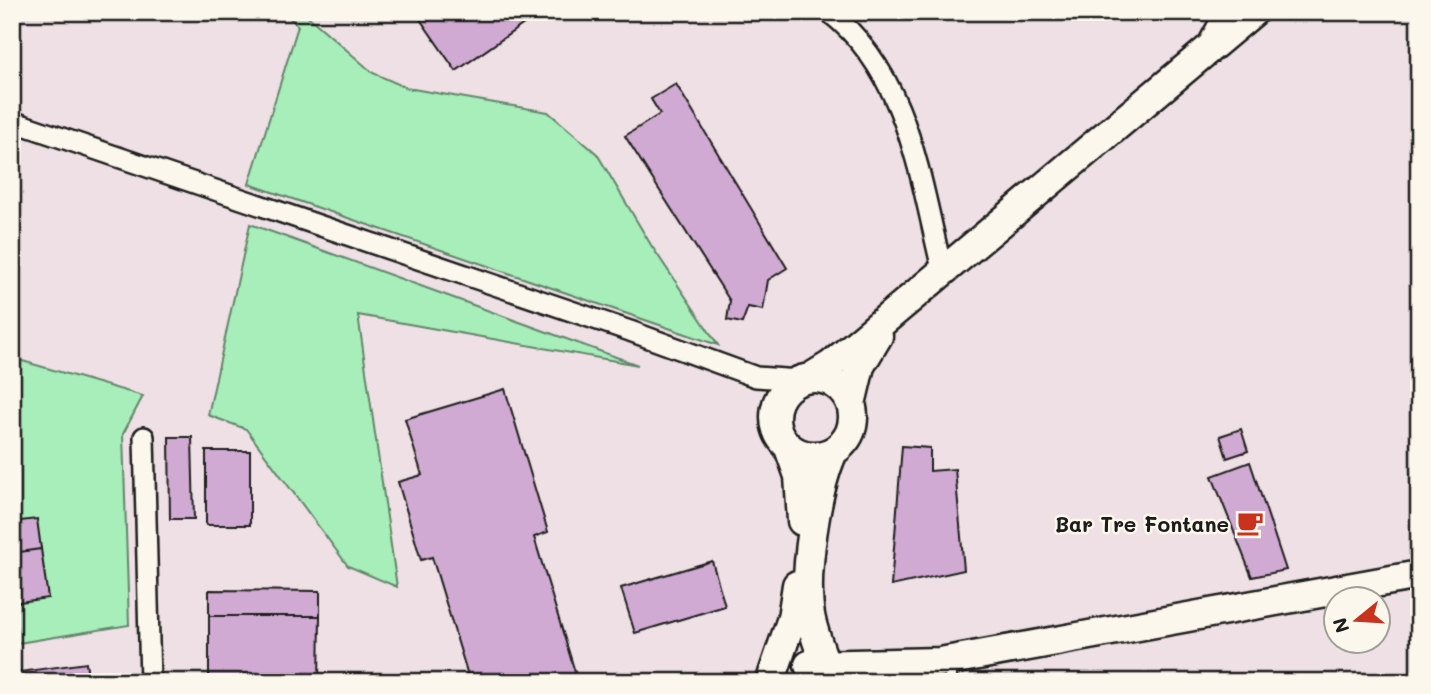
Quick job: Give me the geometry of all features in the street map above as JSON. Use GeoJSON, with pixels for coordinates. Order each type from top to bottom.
{"type":"FeatureCollection","features":[{"type":"Feature","properties":{"kind":"street"},"geometry":{"type":"LineString","coordinates":[[829,12],[862,44],[896,97],[910,139],[943,273]]}},
{"type":"Feature","properties":{"kind":"street"},"geometry":{"type":"LineString","coordinates":[[1201,56],[1225,12]]}},
{"type":"Feature","properties":{"kind":"street"},"geometry":{"type":"LineString","coordinates":[[768,679],[792,618],[802,535],[803,500],[789,448],[777,431],[775,411],[783,392],[831,365],[1253,12]]}},
{"type":"Feature","properties":{"kind":"street"},"geometry":{"type":"LineString","coordinates":[[12,121],[630,331],[755,377],[805,379],[835,384],[851,404]]}},
{"type":"Feature","properties":{"kind":"street"},"geometry":{"type":"LineString","coordinates":[[824,674],[809,614],[817,495],[833,452],[845,442],[852,428],[851,404],[860,366],[891,316]]}},
{"type":"Feature","properties":{"kind":"street"},"geometry":{"type":"LineString","coordinates":[[144,437],[150,682]]}},
{"type":"Feature","properties":{"kind":"street"},"geometry":{"type":"LineString","coordinates":[[789,448],[807,456],[833,452]]}},
{"type":"Feature","properties":{"kind":"street"},"geometry":{"type":"LineString","coordinates":[[892,682],[946,668],[1419,575]]}},
{"type":"Feature","properties":{"kind":"street"},"geometry":{"type":"LineString","coordinates":[[768,679],[790,665],[824,674],[946,668]]}},
{"type":"Feature","properties":{"kind":"green space"},"geometry":{"type":"Polygon","coordinates":[[[284,12],[303,12],[373,73],[407,88],[548,112],[597,154],[651,245],[718,345],[249,184],[298,26],[284,12]]]}},
{"type":"Feature","properties":{"kind":"green space"},"geometry":{"type":"Polygon","coordinates":[[[250,224],[638,365],[358,315],[397,587],[348,566],[246,429],[208,415],[250,224]]]}},
{"type":"Feature","properties":{"kind":"green space"},"geometry":{"type":"Polygon","coordinates":[[[12,358],[143,396],[123,434],[129,625],[12,644],[12,358]]]}},
{"type":"Feature","properties":{"kind":"building"},"geometry":{"type":"Polygon","coordinates":[[[415,12],[541,12],[456,71],[415,12]]]}},
{"type":"Feature","properties":{"kind":"building"},"geometry":{"type":"Polygon","coordinates":[[[676,84],[787,268],[768,280],[763,310],[748,307],[742,323],[727,320],[730,301],[625,136],[660,114],[651,99],[676,84]]]}},
{"type":"Feature","properties":{"kind":"building"},"geometry":{"type":"Polygon","coordinates":[[[505,389],[548,532],[534,537],[578,682],[470,682],[432,557],[421,560],[398,482],[422,475],[405,419],[505,389]]]}},
{"type":"Feature","properties":{"kind":"building"},"geometry":{"type":"Polygon","coordinates":[[[1241,429],[1248,451],[1227,458],[1220,436],[1241,429]]]}},
{"type":"Feature","properties":{"kind":"building"},"geometry":{"type":"Polygon","coordinates":[[[169,437],[192,437],[194,519],[170,519],[169,437]]]}},
{"type":"Feature","properties":{"kind":"building"},"geometry":{"type":"Polygon","coordinates":[[[902,446],[930,448],[930,471],[955,469],[964,570],[891,586],[902,446]]]}},
{"type":"Feature","properties":{"kind":"building"},"geometry":{"type":"Polygon","coordinates":[[[206,451],[250,451],[250,525],[206,525],[206,451]]]}},
{"type":"Feature","properties":{"kind":"building","name":"Bar Tre Fontane"},"geometry":{"type":"Polygon","coordinates":[[[1250,462],[1286,570],[1252,577],[1212,476],[1250,462]]]}},
{"type":"Feature","properties":{"kind":"building"},"geometry":{"type":"Polygon","coordinates":[[[37,519],[41,549],[12,553],[12,522],[37,519]]]}},
{"type":"Feature","properties":{"kind":"building"},"geometry":{"type":"Polygon","coordinates":[[[41,549],[48,598],[12,603],[12,553],[41,549]]]}},
{"type":"Feature","properties":{"kind":"building"},"geometry":{"type":"Polygon","coordinates":[[[712,561],[725,606],[635,633],[621,588],[712,561]]]}},
{"type":"Feature","properties":{"kind":"building"},"geometry":{"type":"Polygon","coordinates":[[[209,590],[320,591],[320,616],[209,616],[209,590]]]}},
{"type":"Feature","properties":{"kind":"building"},"geometry":{"type":"Polygon","coordinates":[[[209,616],[320,616],[319,682],[209,682],[209,616]]]}},
{"type":"Feature","properties":{"kind":"building"},"geometry":{"type":"Polygon","coordinates":[[[86,663],[89,682],[12,682],[12,673],[86,663]]]}},
{"type":"Feature","properties":{"kind":"place","name":"Bar Tre Fontane"},"geometry":{"type":"Point","coordinates":[1250,523]}}]}
